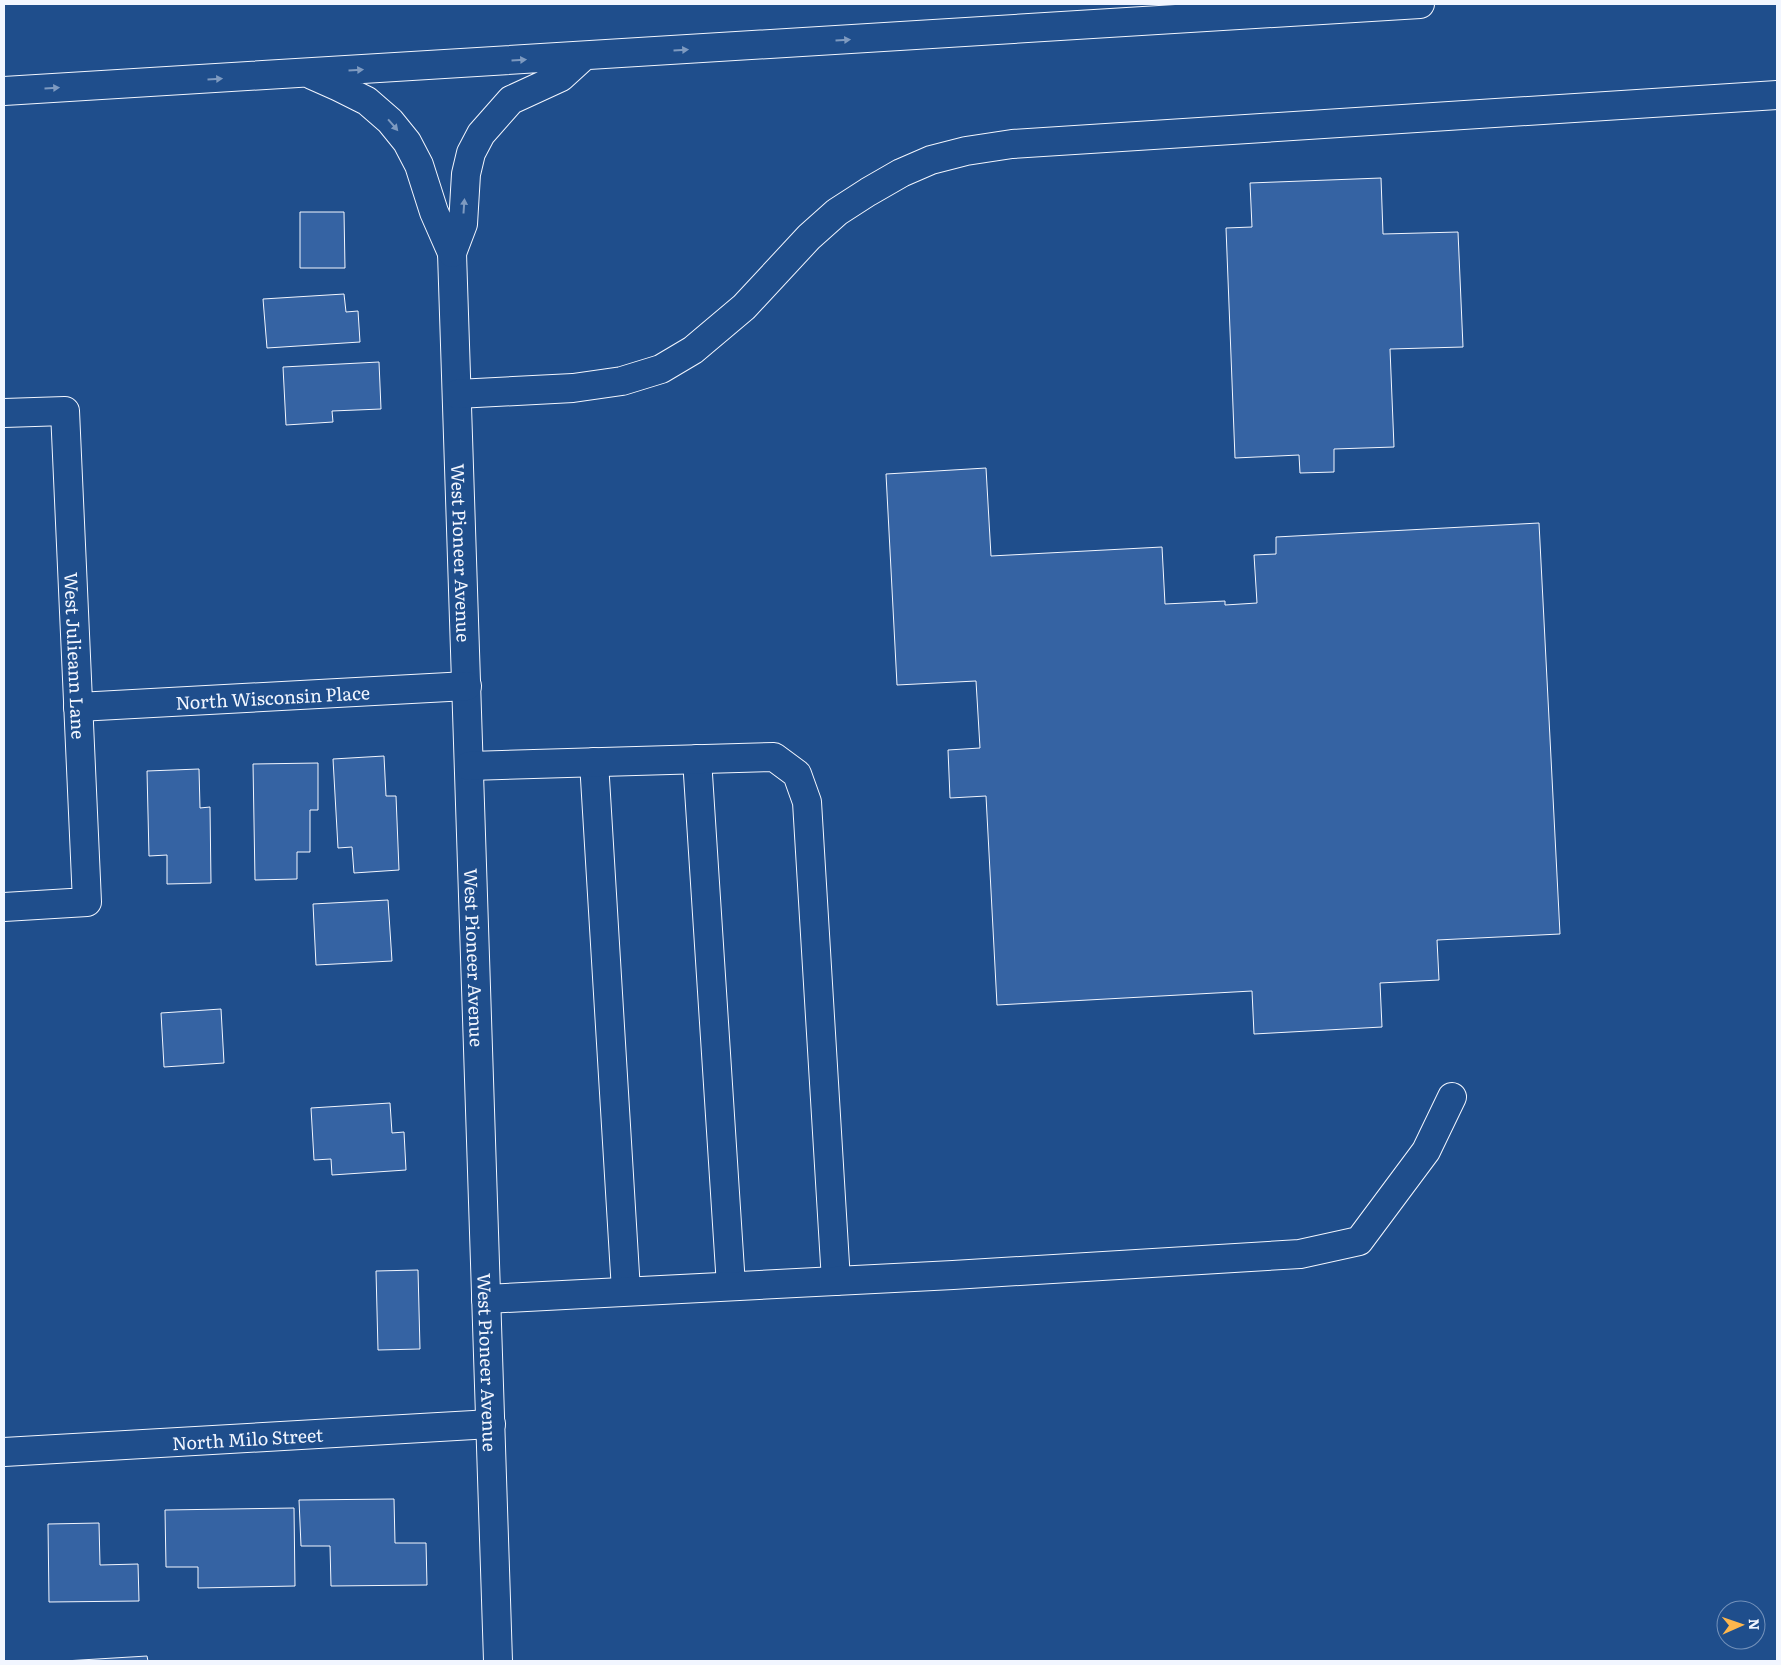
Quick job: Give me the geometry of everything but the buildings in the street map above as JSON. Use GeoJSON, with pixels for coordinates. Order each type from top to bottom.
{"type":"FeatureCollection","features":[{"type":"Feature","properties":{"kind":"main road"},"geometry":{"type":"LineString","coordinates":[[4,91],[1420,4]]}},
{"type":"Feature","properties":{"kind":"main road"},"geometry":{"type":"LineString","coordinates":[[452,253],[463,224],[466,174],[471,154],[480,134],[511,100],[561,77],[584,56]]}},
{"type":"Feature","properties":{"kind":"main road"},"geometry":{"type":"LineString","coordinates":[[308,73],[340,86],[367,101],[390,121],[407,142],[419,164],[434,212],[452,253]]}},
{"type":"Feature","properties":{"kind":"main road"},"geometry":{"type":"LineString","coordinates":[[457,394],[573,388],[622,381],[660,370],[694,350],[744,307],[809,237],[837,212],[901,173],[931,160],[966,151],[1012,144],[1777,95]]}},
{"type":"Feature","properties":{"kind":"main road","name":"West Pioneer Avenue"},"geometry":{"type":"LineString","coordinates":[[452,253],[498,1661]]}},
{"type":"Feature","properties":{"kind":"main road","name":"West Julieann Lane"},"geometry":{"type":"LineString","coordinates":[[4,413],[65,410],[88,902],[4,907]]}},
{"type":"Feature","properties":{"kind":"main road","name":"North Wisconsin Place"},"geometry":{"type":"LineString","coordinates":[[78,708],[467,686]]}},
{"type":"Feature","properties":{"kind":"main road"},"geometry":{"type":"LineString","coordinates":[[469,766],[774,757],[797,774],[806,802],[836,1281]]}},
{"type":"Feature","properties":{"kind":"main road"},"geometry":{"type":"LineString","coordinates":[[698,759],[731,1286]]}},
{"type":"Feature","properties":{"kind":"main road"},"geometry":{"type":"LineString","coordinates":[[594,762],[626,1291]]}},
{"type":"Feature","properties":{"kind":"main road"},"geometry":{"type":"LineString","coordinates":[[486,1299],[1300,1254],[1360,1241],[1426,1151],[1452,1097]]}},
{"type":"Feature","properties":{"kind":"main road","name":"North Milo Street"},"geometry":{"type":"LineString","coordinates":[[4,1452],[491,1424]]}}]}
